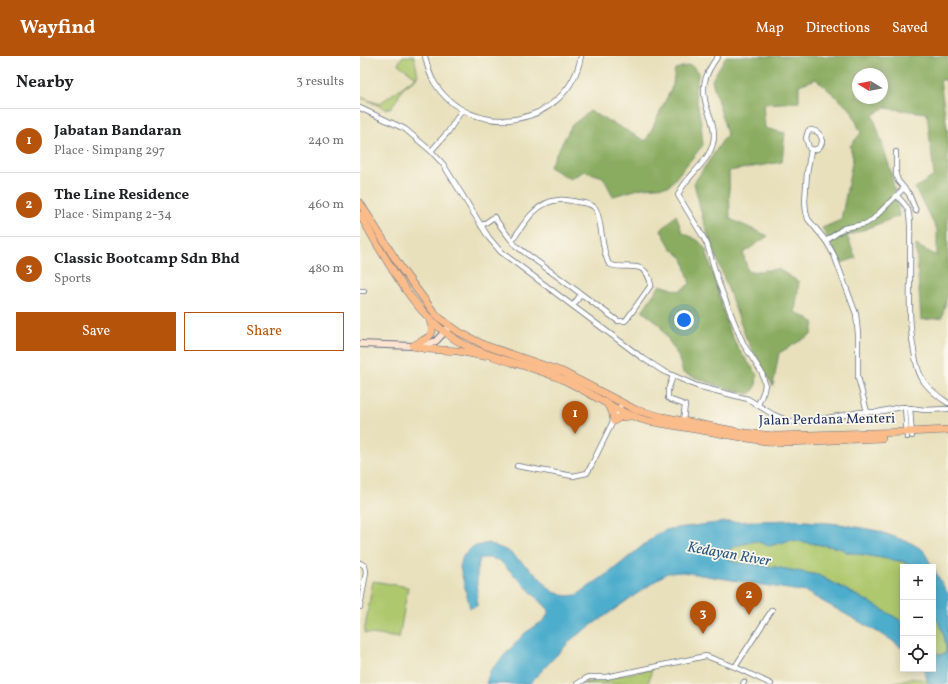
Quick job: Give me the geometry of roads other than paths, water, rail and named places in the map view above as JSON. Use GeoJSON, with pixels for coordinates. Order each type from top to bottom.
{"type":"FeatureCollection","features":[{"type":"Feature","properties":{"kind":"main road","name":"Jalan Perdana Menteri"},"geometry":{"type":"LineString","coordinates":[[360,203],[416,289],[433,311],[450,326],[477,342],[491,348],[563,372],[621,406],[632,416],[648,422],[764,441],[788,442],[948,430]]}},
{"type":"Feature","properties":{"kind":"main road","name":"Jalan Perdana Menteri"},"geometry":{"type":"LineString","coordinates":[[360,215],[405,288],[430,319],[445,332],[468,346],[564,380],[606,403],[645,413],[744,433],[776,436],[948,434]]}},
{"type":"Feature","properties":{"kind":"main road"},"geometry":{"type":"LineString","coordinates":[[413,346],[430,335],[433,330],[430,319]]}},
{"type":"Feature","properties":{"kind":"main road"},"geometry":{"type":"LineString","coordinates":[[413,346],[427,349],[458,351],[505,360]]}},
{"type":"Feature","properties":{"kind":"main road"},"geometry":{"type":"LineString","coordinates":[[606,403],[612,411],[614,421],[620,417],[632,416]]}},
{"type":"Feature","properties":{"kind":"street"},"geometry":{"type":"LineString","coordinates":[[425,56],[433,80],[446,98],[462,110],[478,117],[496,120],[518,119],[544,110],[556,100],[568,86],[575,73],[581,56]]}},
{"type":"Feature","properties":{"kind":"street"},"geometry":{"type":"LineString","coordinates":[[718,56],[710,67],[704,84],[703,93],[713,126],[714,135],[712,146],[708,155],[678,195],[707,244],[719,284],[739,334],[744,345],[762,373],[764,390],[758,405]]}},
{"type":"Feature","properties":{"kind":"street"},"geometry":{"type":"LineString","coordinates":[[360,108],[405,129],[431,151],[442,164],[488,238],[501,252],[641,357],[673,376],[697,386],[738,396],[758,405],[780,418],[794,422],[805,422],[867,412],[878,412],[892,408],[925,410],[948,409]]}},
{"type":"Feature","properties":{"kind":"street"},"geometry":{"type":"LineString","coordinates":[[431,151],[448,132],[462,110]]}},
{"type":"Feature","properties":{"kind":"street"},"geometry":{"type":"LineString","coordinates":[[811,150],[817,149],[823,143],[822,138],[814,130],[808,131],[807,134],[807,144],[811,150],[807,173],[805,201],[806,212],[808,219],[826,241],[834,255],[856,314],[858,334],[858,373],[867,412]]}},
{"type":"Feature","properties":{"kind":"street"},"geometry":{"type":"LineString","coordinates":[[896,152],[896,175],[898,181],[912,200],[916,211]]}},
{"type":"Feature","properties":{"kind":"street"},"geometry":{"type":"LineString","coordinates":[[826,241],[844,228],[865,224],[872,220],[904,188]]}},
{"type":"Feature","properties":{"kind":"street"},"geometry":{"type":"LineString","coordinates":[[897,196],[908,210],[909,218],[911,256],[909,317],[910,332],[916,360],[919,372],[924,382],[933,392],[948,402]]}},
{"type":"Feature","properties":{"kind":"street"},"geometry":{"type":"LineString","coordinates":[[481,226],[494,217],[512,241],[526,253],[618,321],[625,321],[627,319],[651,285],[649,278],[641,268],[633,266],[612,266],[609,264],[605,254],[598,214],[595,207],[588,203],[565,200],[549,202],[534,212],[512,241]]}},
{"type":"Feature","properties":{"kind":"street"},"geometry":{"type":"LineString","coordinates":[[573,306],[581,294]]}},
{"type":"Feature","properties":{"kind":"street"},"geometry":{"type":"LineString","coordinates":[[361,346],[413,346],[428,344],[436,341],[450,326]]}},
{"type":"Feature","properties":{"kind":"street"},"geometry":{"type":"LineString","coordinates":[[673,376],[668,390],[668,398],[686,405],[683,421]]}},
{"type":"Feature","properties":{"kind":"street"},"geometry":{"type":"LineString","coordinates":[[517,466],[574,476],[587,473],[592,466],[621,406]]}},
{"type":"Feature","properties":{"kind":"street"},"geometry":{"type":"LineString","coordinates":[[908,408],[909,434]]}},
{"type":"Feature","properties":{"kind":"street"},"geometry":{"type":"LineString","coordinates":[[360,563],[366,566],[360,607]]}},
{"type":"Feature","properties":{"kind":"street"},"geometry":{"type":"LineString","coordinates":[[735,667],[772,610]]}},
{"type":"Feature","properties":{"kind":"street"},"geometry":{"type":"LineString","coordinates":[[578,684],[585,679],[593,677],[606,677],[706,656],[735,667],[771,684]]}},
{"type":"Feature","properties":{"kind":"water"},"geometry":{"type":"Polygon","coordinates":[[[794,520],[840,524],[878,531],[911,543],[923,550],[931,564],[906,564],[905,562],[847,552],[840,548],[791,540],[769,546],[756,541],[734,546],[728,551],[726,557],[734,562],[775,567],[818,575],[900,620],[900,647],[890,639],[806,592],[683,572],[667,573],[573,638],[529,684],[486,684],[490,671],[525,633],[543,621],[549,610],[499,560],[488,558],[480,558],[477,571],[477,606],[470,608],[460,567],[463,556],[472,547],[488,543],[508,551],[536,574],[553,592],[567,596],[577,595],[614,569],[657,534],[669,529],[725,522],[794,520]]]}},
{"type":"Feature","properties":{"kind":"water"},"geometry":{"type":"Polygon","coordinates":[[[936,573],[948,594],[948,684],[929,684],[924,672],[936,672],[936,652],[939,655],[946,653],[943,632],[936,618],[936,573]]]}},
{"type":"Feature","properties":{"kind":"place","name":"Jabatan Bandaran"},"geometry":{"type":"Point","coordinates":[575,434]}},
{"type":"Feature","properties":{"kind":"place","name":"The Line Residence"},"geometry":{"type":"Point","coordinates":[749,615]}},
{"type":"Feature","properties":{"kind":"place","name":"Classic Bootcamp Sdn Bhd"},"geometry":{"type":"Point","coordinates":[703,634]}},
{"type":"Feature","properties":{"kind":"water label","name":"Kedayan River"},"geometry":{"type":"Point","coordinates":[729,555]}}]}
